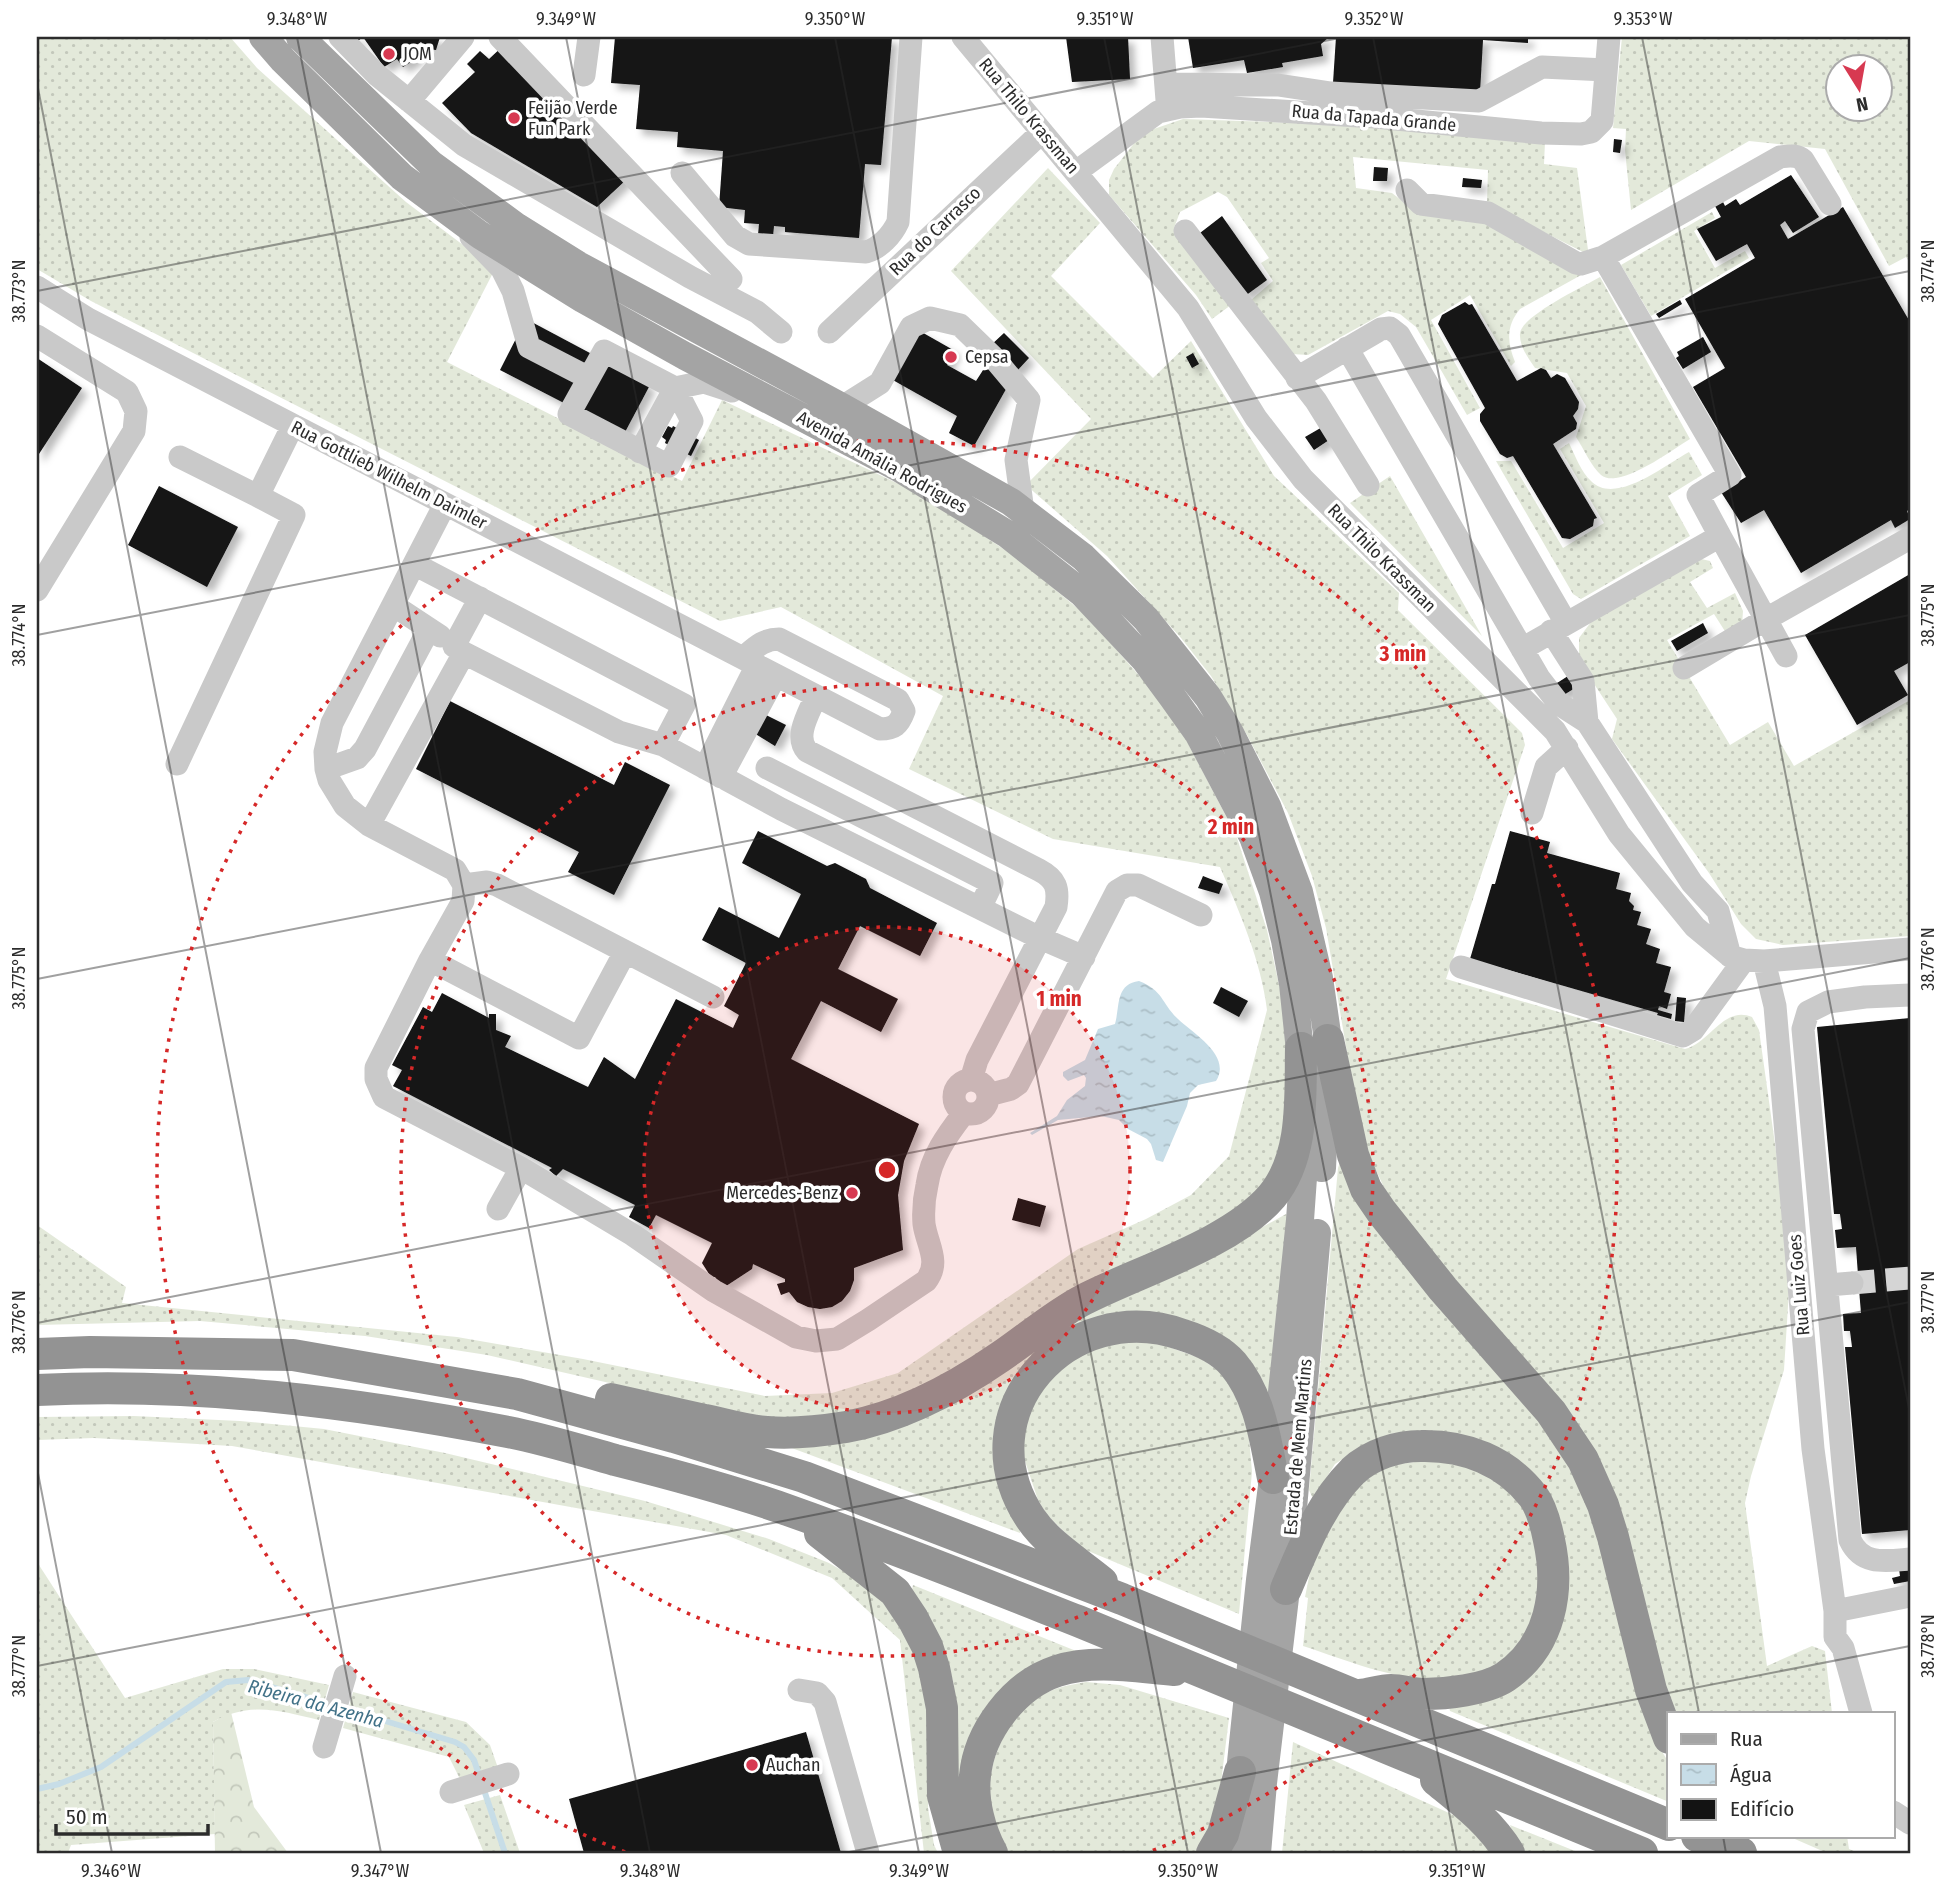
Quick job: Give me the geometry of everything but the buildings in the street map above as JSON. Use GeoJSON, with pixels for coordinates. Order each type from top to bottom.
{"type":"FeatureCollection","features":[{"type":"Feature","properties":{"kind":"highway"},"geometry":{"type":"LineString","coordinates":[[37,1354],[90,1352],[293,1355],[397,1361],[500,1376],[767,1432],[848,1426],[891,1414],[965,1380],[1060,1313],[1178,1257],[1246,1220],[1272,1196],[1288,1169],[1295,1146],[1314,1044]]}},
{"type":"Feature","properties":{"kind":"highway"},"geometry":{"type":"LineString","coordinates":[[1314,1044],[1366,1189],[1443,1289],[1551,1412],[1583,1460],[1603,1505],[1613,1537],[1651,1690],[1667,1733]]}},
{"type":"Feature","properties":{"kind":"highway"},"geometry":{"type":"LineString","coordinates":[[1122,1599],[1047,1537],[1033,1521],[1017,1494],[1007,1461],[1013,1412],[1031,1377],[1069,1344],[1087,1336],[1124,1327],[1150,1326],[1172,1331],[1219,1351],[1241,1375],[1252,1395],[1273,1478]]}},
{"type":"Feature","properties":{"kind":"highway"},"geometry":{"type":"LineString","coordinates":[[293,1355],[517,1394],[674,1437],[804,1477],[1122,1599],[1667,1824]]}},
{"type":"Feature","properties":{"kind":"highway"},"geometry":{"type":"LineString","coordinates":[[37,1390],[92,1387],[293,1397],[511,1432],[688,1479],[791,1511],[975,1580],[1642,1853]]}},
{"type":"Feature","properties":{"kind":"highway"},"geometry":{"type":"LineString","coordinates":[[1273,1584],[1338,1488],[1355,1469],[1390,1450],[1410,1446],[1460,1449],[1504,1468],[1535,1499],[1546,1524],[1555,1578],[1548,1621],[1538,1641],[1520,1663],[1503,1678],[1458,1692],[1421,1694],[1390,1690],[1356,1696]]}},
{"type":"Feature","properties":{"kind":"highway"},"geometry":{"type":"LineString","coordinates":[[791,1511],[895,1592],[927,1646],[942,1708],[943,1796],[959,1853]]}},
{"type":"Feature","properties":{"kind":"highway"},"geometry":{"type":"LineString","coordinates":[[992,1853],[986,1842],[975,1800],[976,1765],[991,1729],[1007,1705],[1024,1688],[1058,1671],[1085,1666],[1204,1672]]}},
{"type":"Feature","properties":{"kind":"highway"},"geometry":{"type":"LineString","coordinates":[[1410,1759],[1479,1815],[1497,1834],[1509,1853]]}},
{"type":"Feature","properties":{"kind":"highway"},"geometry":{"type":"LineString","coordinates":[[1212,1853],[1252,1777]]}},
{"type":"Feature","properties":{"kind":"highway"},"geometry":{"type":"LineString","coordinates":[[1702,1838],[1741,1853]]}},
{"type":"Feature","properties":{"kind":"highway"},"geometry":{"type":"LineString","coordinates":[[1751,1838],[1766,1853]]}},
{"type":"Feature","properties":{"kind":"main road","name":"Avenida Amália Rodrigues"},"geometry":{"type":"LineString","coordinates":[[263,37],[402,177],[480,235],[583,299],[899,468],[1007,534],[1082,593],[1145,660],[1198,733],[1236,801],[1262,858],[1314,1044]]}},
{"type":"Feature","properties":{"kind":"main road","name":"Avenida Amália Rodrigues"},"geometry":{"type":"LineString","coordinates":[[300,37],[431,164],[517,227],[590,272],[842,407],[1023,511],[1083,557],[1146,619],[1208,697],[1230,733],[1267,806],[1299,892],[1317,965],[1314,1044]]}},
{"type":"Feature","properties":{"kind":"main road","name":"Estrada de Mem Martins"},"geometry":{"type":"LineString","coordinates":[[1273,1584],[1273,1478],[1300,1220],[1314,1044]]}},
{"type":"Feature","properties":{"kind":"main road","name":"Estrada de Mem Martins"},"geometry":{"type":"LineString","coordinates":[[1237,1853],[1252,1777],[1273,1584],[1316,1253],[1314,1044]]}},
{"type":"Feature","properties":{"kind":"main road","name":"Estrada de Mem Martins"},"geometry":{"type":"LineString","coordinates":[[1252,1777],[1257,1853]]}},
{"type":"Feature","properties":{"kind":"street"},"geometry":{"type":"LineString","coordinates":[[340,37],[377,75],[464,145],[757,312],[781,332]]}},
{"type":"Feature","properties":{"kind":"street"},"geometry":{"type":"LineString","coordinates":[[409,101],[463,37]]}},
{"type":"Feature","properties":{"kind":"street"},"geometry":{"type":"LineString","coordinates":[[500,37],[731,279],[717,291]]}},
{"type":"Feature","properties":{"kind":"street"},"geometry":{"type":"LineString","coordinates":[[584,75],[589,37]]}},
{"type":"Feature","properties":{"kind":"street"},"geometry":{"type":"LineString","coordinates":[[681,173],[735,236],[749,244],[872,250],[894,232],[898,222],[911,37]]}},
{"type":"Feature","properties":{"kind":"street","name":"Rua Thilo Krassman"},"geometry":{"type":"LineString","coordinates":[[963,37],[1188,308],[1256,418],[1303,479],[1555,731],[1628,845],[1695,927],[1746,959]]}},
{"type":"Feature","properties":{"kind":"street"},"geometry":{"type":"LineString","coordinates":[[1162,37],[1168,110]]}},
{"type":"Feature","properties":{"kind":"street","name":"Rua da Tapada Grande"},"geometry":{"type":"LineString","coordinates":[[1076,172],[1158,112],[1180,107],[1376,117],[1541,133],[1591,132],[1602,121],[1609,37]]}},
{"type":"Feature","properties":{"kind":"street"},"geometry":{"type":"LineString","coordinates":[[1167,84],[1278,85],[1331,93],[1479,101],[1542,67],[1606,70]]}},
{"type":"Feature","properties":{"kind":"street","name":"Rua do Carrasco"},"geometry":{"type":"LineString","coordinates":[[829,332],[1042,132]]}},
{"type":"Feature","properties":{"kind":"street"},"geometry":{"type":"LineString","coordinates":[[1408,190],[1421,204],[1488,213],[1581,264],[1604,257],[1780,157],[1789,155],[1802,160],[1830,204]]}},
{"type":"Feature","properties":{"kind":"street"},"geometry":{"type":"LineString","coordinates":[[442,207],[502,269],[513,291],[529,347],[589,378]]}},
{"type":"Feature","properties":{"kind":"street"},"geometry":{"type":"LineString","coordinates":[[1185,231],[1316,401],[1368,485]]}},
{"type":"Feature","properties":{"kind":"street"},"geometry":{"type":"LineString","coordinates":[[1604,257],[1730,475],[1698,495],[1786,656]]}},
{"type":"Feature","properties":{"kind":"street","name":"Rua Gottlieb Wilhelm Daimler"},"geometry":{"type":"LineString","coordinates":[[37,287],[88,319],[880,729],[891,729],[900,723],[904,711],[898,700],[779,639],[769,639],[759,645],[759,666]]}},
{"type":"Feature","properties":{"kind":"street"},"geometry":{"type":"LineString","coordinates":[[842,407],[880,383],[911,327],[930,318],[960,325],[993,357],[1029,400],[1016,460],[1023,511]]}},
{"type":"Feature","properties":{"kind":"street"},"geometry":{"type":"LineString","coordinates":[[1297,378],[1381,329],[1390,328],[1399,335],[1558,627],[1583,681],[1587,722]]}},
{"type":"Feature","properties":{"kind":"street"},"geometry":{"type":"LineString","coordinates":[[37,336],[127,393],[136,411],[136,422],[134,431],[37,590]]}},
{"type":"Feature","properties":{"kind":"street"},"geometry":{"type":"LineString","coordinates":[[1347,348],[1539,678],[1559,704],[1587,722]]}},
{"type":"Feature","properties":{"kind":"street"},"geometry":{"type":"LineString","coordinates":[[604,351],[675,388],[692,421],[669,466],[569,414],[589,378],[604,351]]}},
{"type":"Feature","properties":{"kind":"street"},"geometry":{"type":"LineString","coordinates":[[640,452],[675,388],[694,383],[715,384],[801,416]]}},
{"type":"Feature","properties":{"kind":"street"},"geometry":{"type":"LineString","coordinates":[[258,496],[293,425]]}},
{"type":"Feature","properties":{"kind":"street"},"geometry":{"type":"LineString","coordinates":[[177,764],[294,515],[180,457]]}},
{"type":"Feature","properties":{"kind":"street"},"geometry":{"type":"LineString","coordinates":[[445,504],[332,723],[325,752],[329,780],[345,806],[369,825],[455,870],[464,885],[463,901],[376,1068],[379,1089],[384,1097],[393,1103],[521,1168],[633,1235],[757,1317],[796,1336],[816,1341],[837,1339],[926,1281],[932,1273],[933,1258],[924,1224],[927,1184],[943,1140],[964,1113],[956,1105],[954,1094],[960,1084],[979,1088],[1012,1089],[1018,1084],[1117,891],[1128,885],[1138,885],[1201,915]]}},
{"type":"Feature","properties":{"kind":"street"},"geometry":{"type":"LineString","coordinates":[[1522,649],[1720,536]]}},
{"type":"Feature","properties":{"kind":"street"},"geometry":{"type":"LineString","coordinates":[[1684,668],[1910,538]]}},
{"type":"Feature","properties":{"kind":"street"},"geometry":{"type":"LineString","coordinates":[[414,564],[684,705],[663,745]]}},
{"type":"Feature","properties":{"kind":"street"},"geometry":{"type":"LineString","coordinates":[[369,825],[459,650],[480,598]]}},
{"type":"Feature","properties":{"kind":"street"},"geometry":{"type":"LineString","coordinates":[[393,605],[459,650],[619,732],[663,745],[862,849],[1040,938],[1084,957]]}},
{"type":"Feature","properties":{"kind":"street"},"geometry":{"type":"LineString","coordinates":[[326,769],[357,758],[365,749],[429,629]]}},
{"type":"Feature","properties":{"kind":"street"},"geometry":{"type":"LineString","coordinates":[[713,773],[759,666]]}},
{"type":"Feature","properties":{"kind":"street"},"geometry":{"type":"LineString","coordinates":[[816,696],[800,736],[807,751],[1051,876],[1058,897],[1056,907],[977,1060],[979,1088]]}},
{"type":"Feature","properties":{"kind":"street","name":"Rua Luiz Goes"},"geometry":{"type":"LineString","coordinates":[[1587,722],[1692,883],[1718,911],[1775,1006],[1813,1449],[1835,1611],[1835,1637],[1843,1648],[1861,1712]]}},
{"type":"Feature","properties":{"kind":"street"},"geometry":{"type":"LineString","coordinates":[[1532,813],[1546,767],[1567,748]]}},
{"type":"Feature","properties":{"kind":"street"},"geometry":{"type":"LineString","coordinates":[[766,768],[992,883],[980,908]]}},
{"type":"Feature","properties":{"kind":"street"},"geometry":{"type":"LineString","coordinates":[[862,849],[875,824]]}},
{"type":"Feature","properties":{"kind":"street"},"geometry":{"type":"LineString","coordinates":[[464,885],[487,882],[497,885],[713,996]]}},
{"type":"Feature","properties":{"kind":"street"},"geometry":{"type":"LineString","coordinates":[[1461,967],[1683,1036],[1693,1030],[1746,959],[1910,949]]}},
{"type":"Feature","properties":{"kind":"street"},"geometry":{"type":"LineString","coordinates":[[430,960],[579,1038],[625,952]]}},
{"type":"Feature","properties":{"kind":"street"},"geometry":{"type":"LineString","coordinates":[[1910,995],[1828,1002],[1808,1012],[1803,1029],[1850,1540],[1856,1552],[1872,1560],[1910,1559]]}},
{"type":"Feature","properties":{"kind":"street"},"geometry":{"type":"LineString","coordinates":[[498,1209],[521,1168]]}},
{"type":"Feature","properties":{"kind":"street"},"geometry":{"type":"LineString","coordinates":[[1828,1285],[1852,1283]]}},
{"type":"Feature","properties":{"kind":"street"},"geometry":{"type":"LineString","coordinates":[[1835,1611],[1910,1596]]}},
{"type":"Feature","properties":{"kind":"street"},"geometry":{"type":"LineString","coordinates":[[327,1740],[345,1676]]}},
{"type":"Feature","properties":{"kind":"street"},"geometry":{"type":"LineString","coordinates":[[799,1690],[817,1693],[825,1702],[867,1853]]}},
{"type":"Feature","properties":{"kind":"street"},"geometry":{"type":"LineString","coordinates":[[451,1792],[508,1774]]}},
{"type":"Feature","properties":{"kind":"street"},"geometry":{"type":"LineString","coordinates":[[1895,1813],[1910,1823]]}},
{"type":"Feature","properties":{"kind":"green space"},"geometry":{"type":"Polygon","coordinates":[[[37,37],[230,37],[257,68],[406,202],[495,269],[447,362],[682,481],[722,400],[924,496],[1017,558],[1088,617],[1149,687],[1180,728],[1236,835],[1267,930],[1283,1003],[1292,1081],[1284,1151],[1255,1201],[979,1359],[874,1410],[797,1418],[758,1417],[487,1355],[365,1336],[200,1321],[37,1325],[37,1225],[126,1287],[122,1303],[457,1337],[765,1396],[832,1393],[898,1373],[1078,1249],[1146,1219],[1191,1195],[1229,1156],[1267,1010],[1255,955],[1220,867],[1053,839],[909,769],[943,696],[781,607],[720,621],[91,301],[37,269],[37,37]]]}},
{"type":"Feature","properties":{"kind":"green space"},"geometry":{"type":"Polygon","coordinates":[[[1622,37],[1910,37],[1910,263],[1906,257],[1889,266],[1825,149],[1749,141],[1631,210],[1625,150],[1626,129],[1613,128],[1622,37]]]}},
{"type":"Feature","properties":{"kind":"green space"},"geometry":{"type":"Polygon","coordinates":[[[1183,119],[1328,124],[1545,142],[1544,164],[1577,168],[1588,250],[1585,253],[1487,203],[1488,170],[1353,157],[1356,188],[1392,193],[1415,211],[1483,217],[1583,274],[1520,309],[1515,315],[1510,328],[1510,348],[1515,362],[1511,366],[1470,295],[1431,320],[1480,408],[1467,415],[1416,327],[1400,314],[1388,311],[1308,355],[1292,354],[1251,300],[1273,281],[1261,263],[1269,258],[1227,197],[1218,192],[1180,212],[1174,228],[1231,305],[1212,319],[1196,295],[1109,195],[1109,180],[1114,169],[1142,133],[1183,119]]]}},
{"type":"Feature","properties":{"kind":"green space"},"geometry":{"type":"Polygon","coordinates":[[[1048,168],[1100,223],[1051,276],[1153,378],[1191,341],[1274,476],[1399,593],[1398,610],[1522,733],[1525,745],[1446,979],[1685,1049],[1702,1040],[1733,1016],[1752,1017],[1759,1030],[1791,1258],[1784,1370],[1745,1503],[1767,1666],[1812,1646],[1825,1651],[1832,1712],[1674,1712],[1623,1521],[1393,1206],[1370,1158],[1356,1106],[1326,928],[1312,876],[1288,813],[1247,735],[1211,676],[1181,638],[1107,556],[1026,485],[1091,419],[951,271],[1048,168]]]}},
{"type":"Feature","properties":{"kind":"green space"},"geometry":{"type":"Polygon","coordinates":[[[1712,212],[1715,218],[1694,231],[1715,268],[1745,251],[1749,258],[1651,316],[1621,265],[1712,212]]]}},
{"type":"Feature","properties":{"kind":"green space"},"geometry":{"type":"Polygon","coordinates":[[[1600,277],[1690,439],[1646,467],[1620,477],[1609,478],[1597,471],[1576,437],[1586,406],[1567,373],[1535,368],[1524,352],[1520,338],[1520,333],[1531,318],[1600,277]]]}},
{"type":"Feature","properties":{"kind":"green space"},"geometry":{"type":"Polygon","coordinates":[[[1569,443],[1584,473],[1601,487],[1613,489],[1640,481],[1689,452],[1702,475],[1668,496],[1690,536],[1581,599],[1573,594],[1496,461],[1511,461],[1563,548],[1604,523],[1560,449],[1569,443]]]}},
{"type":"Feature","properties":{"kind":"green space"},"geometry":{"type":"Polygon","coordinates":[[[1390,476],[1482,636],[1350,503],[1390,476]]]}},
{"type":"Feature","properties":{"kind":"green space"},"geometry":{"type":"Polygon","coordinates":[[[1697,558],[1710,561],[1713,568],[1690,582],[1707,608],[1735,593],[1743,611],[1742,625],[1728,636],[1714,614],[1667,640],[1730,745],[1768,722],[1794,766],[1910,700],[1910,936],[1783,945],[1756,939],[1741,924],[1709,873],[1612,739],[1617,719],[1579,661],[1579,638],[1591,622],[1697,558]]]}},
{"type":"Feature","properties":{"kind":"green space"},"geometry":{"type":"Polygon","coordinates":[[[1342,1156],[1560,1443],[1594,1512],[1655,1740],[1667,1760],[1667,1801],[1450,1711],[1449,1707],[1524,1677],[1552,1501],[1416,1432],[1391,1434],[1353,1452],[1335,1464],[1313,1499],[1309,1490],[1338,1168],[1342,1156]]]}},
{"type":"Feature","properties":{"kind":"green space"},"geometry":{"type":"Polygon","coordinates":[[[1286,1214],[1290,1217],[1272,1401],[1260,1382],[1103,1318],[1000,1412],[993,1447],[998,1480],[1020,1525],[1020,1533],[789,1447],[905,1424],[981,1388],[1073,1321],[1189,1268],[1286,1214]]]}},
{"type":"Feature","properties":{"kind":"green space"},"geometry":{"type":"Polygon","coordinates":[[[1129,1339],[1163,1345],[1200,1358],[1220,1372],[1234,1387],[1247,1414],[1252,1472],[1239,1614],[1081,1548],[1047,1515],[1038,1500],[1022,1452],[1023,1422],[1038,1388],[1075,1357],[1108,1343],[1129,1339]]]}},
{"type":"Feature","properties":{"kind":"green space"},"geometry":{"type":"Polygon","coordinates":[[[134,1416],[240,1421],[324,1429],[445,1453],[645,1501],[769,1539],[829,1563],[857,1579],[881,1599],[914,1647],[932,1731],[928,1808],[934,1845],[938,1853],[924,1853],[900,1640],[832,1578],[726,1535],[232,1446],[94,1438],[37,1440],[37,1417],[134,1416]]]}},
{"type":"Feature","properties":{"kind":"green space"},"geometry":{"type":"Polygon","coordinates":[[[1441,1459],[1499,1481],[1519,1500],[1534,1524],[1541,1560],[1540,1594],[1532,1626],[1525,1640],[1511,1657],[1493,1669],[1471,1676],[1442,1679],[1382,1672],[1303,1646],[1308,1598],[1305,1597],[1313,1557],[1345,1499],[1380,1466],[1441,1459]]]}},
{"type":"Feature","properties":{"kind":"green space"},"geometry":{"type":"Polygon","coordinates":[[[37,1562],[125,1698],[223,1669],[254,1669],[329,1685],[319,1720],[278,1711],[253,1710],[213,1722],[215,1834],[71,1845],[68,1853],[37,1853],[37,1562]]]}},
{"type":"Feature","properties":{"kind":"green space"},"geometry":{"type":"Polygon","coordinates":[[[913,1585],[1086,1655],[998,1695],[980,1853],[973,1853],[957,1800],[953,1681],[944,1653],[911,1595],[913,1585]]]}},
{"type":"Feature","properties":{"kind":"green space"},"geometry":{"type":"Polygon","coordinates":[[[1086,1682],[1120,1685],[1229,1718],[1218,1807],[1197,1853],[1009,1853],[1001,1842],[991,1817],[989,1799],[994,1761],[1001,1742],[1022,1711],[1036,1699],[1054,1690],[1086,1682]]]}},
{"type":"Feature","properties":{"kind":"green space"},"geometry":{"type":"Polygon","coordinates":[[[353,1692],[466,1722],[490,1745],[498,1768],[460,1779],[449,1757],[343,1728],[353,1692]]]}},
{"type":"Feature","properties":{"kind":"green space"},"geometry":{"type":"Polygon","coordinates":[[[231,1712],[254,1807],[288,1853],[215,1853],[213,1722],[231,1712]]]}},
{"type":"Feature","properties":{"kind":"green space"},"geometry":{"type":"Polygon","coordinates":[[[1293,1742],[1460,1818],[1492,1853],[1282,1853],[1293,1742]]]}},
{"type":"Feature","properties":{"kind":"green space"},"geometry":{"type":"Polygon","coordinates":[[[500,1795],[520,1853],[484,1853],[464,1805],[500,1795]]]}},
{"type":"Feature","properties":{"kind":"green space"},"geometry":{"type":"Polygon","coordinates":[[[1510,1825],[1580,1853],[1520,1853],[1510,1825]]]}},
{"type":"Feature","properties":{"kind":"green space"},"geometry":{"type":"Polygon","coordinates":[[[1793,1838],[1847,1838],[1849,1849],[1859,1853],[1827,1853],[1793,1838]]]}},
{"type":"Feature","properties":{"kind":"water"},"geometry":{"type":"Polygon","coordinates":[[[1139,981],[1158,993],[1172,1013],[1209,1046],[1219,1063],[1220,1072],[1216,1081],[1198,1085],[1190,1093],[1163,1162],[1156,1160],[1147,1139],[1128,1129],[1119,1120],[1101,1116],[1058,1120],[1032,1135],[1030,1133],[1057,1116],[1067,1100],[1085,1086],[1084,1075],[1068,1081],[1063,1072],[1085,1060],[1098,1029],[1115,1024],[1122,991],[1131,983],[1139,981]]]}},
{"type":"Feature","properties":{"kind":"waterway","name":"Ribeira da Azenha"},"geometry":{"type":"LineString","coordinates":[[37,1789],[59,1784],[101,1767],[226,1682],[248,1680],[332,1705]]}},
{"type":"Feature","properties":{"kind":"waterway","name":"Ribeira da Azenha"},"geometry":{"type":"LineString","coordinates":[[342,1708],[464,1747],[474,1760],[505,1853]]}},
{"type":"Feature","properties":{"kind":"tunnel"},"geometry":{"type":"LineString","coordinates":[[1852,1283],[1910,1278]]}},
{"type":"Feature","properties":{"kind":"place","name":"JOM"},"geometry":{"type":"Point","coordinates":[389,54]}},
{"type":"Feature","properties":{"kind":"place","name":"Feijão Verde Fun Park"},"geometry":{"type":"Point","coordinates":[514,118]}},
{"type":"Feature","properties":{"kind":"place","name":"Cepsa"},"geometry":{"type":"Point","coordinates":[951,357]}},
{"type":"Feature","properties":{"kind":"place","name":"Mercedes-Benz"},"geometry":{"type":"Point","coordinates":[852,1193]}},
{"type":"Feature","properties":{"kind":"place","name":"Auchan"},"geometry":{"type":"Point","coordinates":[752,1765]}}]}
